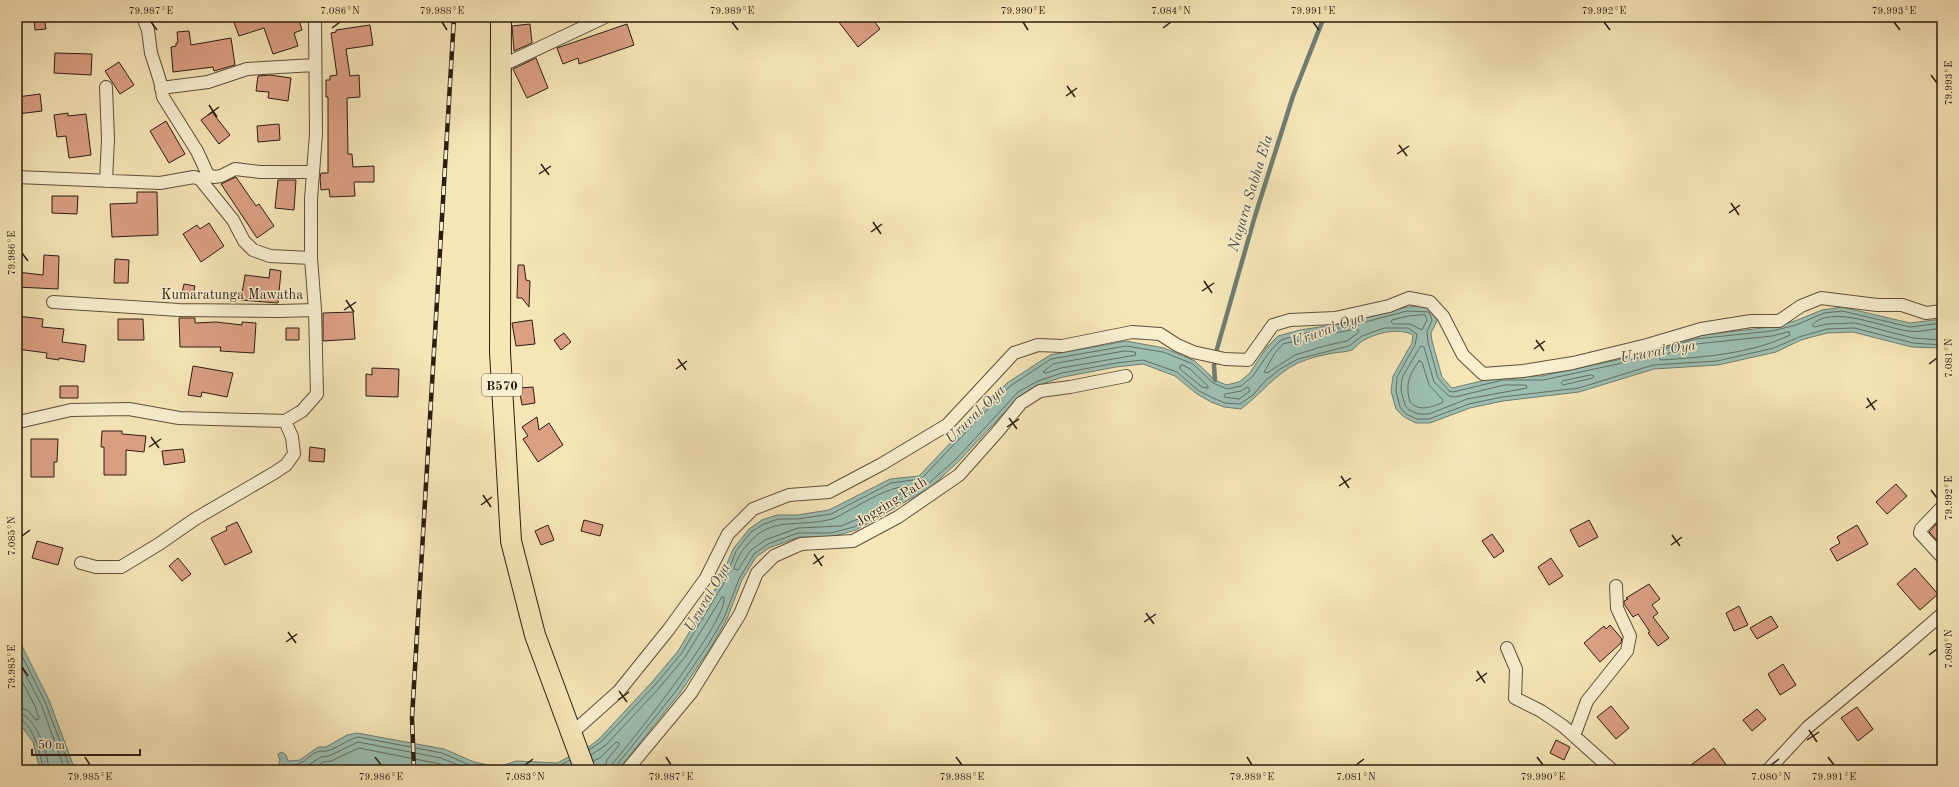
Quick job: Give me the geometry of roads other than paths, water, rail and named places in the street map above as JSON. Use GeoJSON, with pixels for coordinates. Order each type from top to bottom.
{"type":"FeatureCollection","features":[{"type":"Feature","properties":{"kind":"main road","name":"B570"},"geometry":{"type":"LineString","coordinates":[[501,17],[500,352],[511,541],[535,635],[585,770]]}},
{"type":"Feature","properties":{"kind":"street"},"geometry":{"type":"LineString","coordinates":[[143,17],[148,30],[154,68],[163,97],[197,151],[208,175],[211,177],[221,176],[235,169],[260,172],[313,172]]}},
{"type":"Feature","properties":{"kind":"street"},"geometry":{"type":"LineString","coordinates":[[315,17],[314,65],[316,134],[313,172],[311,258],[316,310]]}},
{"type":"Feature","properties":{"kind":"street"},"geometry":{"type":"LineString","coordinates":[[501,66],[605,17]]}},
{"type":"Feature","properties":{"kind":"street"},"geometry":{"type":"LineString","coordinates":[[161,88],[208,82],[247,69],[314,65]]}},
{"type":"Feature","properties":{"kind":"street"},"geometry":{"type":"LineString","coordinates":[[106,87],[108,139],[106,181]]}},
{"type":"Feature","properties":{"kind":"street"},"geometry":{"type":"LineString","coordinates":[[17,177],[160,183],[194,177],[200,179],[233,220],[244,241],[254,250],[270,256],[311,258]]}},
{"type":"Feature","properties":{"kind":"street"},"geometry":{"type":"LineString","coordinates":[[573,738],[619,691],[669,629],[706,578],[728,534],[753,509],[789,496],[829,492],[882,464],[947,425],[1014,353],[1038,345],[1062,346],[1132,332],[1160,334],[1177,345],[1193,352],[1225,359],[1248,360],[1273,325],[1290,320],[1335,318],[1389,306],[1409,298],[1430,302],[1443,316],[1463,355],[1483,374],[1523,371],[1573,363],[1647,346],[1702,329],[1751,321],[1779,321],[1801,306],[1821,298],[1877,305],[1902,305],[1926,312],[1942,311]]}},
{"type":"Feature","properties":{"kind":"street","name":"Kumaratunga Mawatha"},"geometry":{"type":"LineString","coordinates":[[53,302],[179,310],[279,312],[316,310],[316,394],[302,412],[286,421]]}},
{"type":"Feature","properties":{"kind":"street","name":"Jogging Path"},"geometry":{"type":"LineString","coordinates":[[627,770],[691,693],[740,614],[757,573],[774,556],[801,544],[853,541],[898,518],[959,475],[1000,430],[1021,403],[1040,391],[1070,387],[1126,376]]}},
{"type":"Feature","properties":{"kind":"street"},"geometry":{"type":"LineString","coordinates":[[23,421],[72,410],[129,409],[179,418],[286,421],[292,437],[294,454],[286,465],[195,519],[159,544],[121,567],[96,567],[81,563]]}},
{"type":"Feature","properties":{"kind":"street"},"geometry":{"type":"LineString","coordinates":[[1942,507],[1921,529],[1920,533],[1942,557]]}},
{"type":"Feature","properties":{"kind":"street"},"geometry":{"type":"LineString","coordinates":[[1574,736],[1586,701],[1627,651],[1630,636],[1617,608],[1616,586]]}},
{"type":"Feature","properties":{"kind":"street"},"geometry":{"type":"LineString","coordinates":[[1768,770],[1808,727],[1942,614]]}},
{"type":"Feature","properties":{"kind":"street"},"geometry":{"type":"LineString","coordinates":[[1507,648],[1516,669],[1515,698],[1541,711],[1563,726],[1612,770]]}},
{"type":"Feature","properties":{"kind":"water","name":"Uruval Oya"},"geometry":{"type":"Polygon","coordinates":[[[1426,306],[1435,313],[1437,321],[1431,333],[1432,341],[1442,377],[1452,388],[1503,376],[1542,376],[1617,360],[1694,336],[1771,327],[1795,321],[1822,310],[1842,307],[1910,323],[1942,319],[1942,348],[1912,347],[1853,332],[1827,333],[1801,340],[1776,352],[1718,365],[1654,369],[1579,392],[1503,401],[1470,408],[1430,423],[1416,423],[1404,417],[1396,409],[1391,391],[1393,376],[1412,343],[1413,335],[1401,331],[1387,332],[1373,336],[1361,342],[1352,350],[1320,356],[1298,363],[1275,378],[1241,409],[1224,407],[1211,402],[1197,394],[1175,376],[1143,364],[1116,367],[1063,377],[1039,385],[1020,396],[958,462],[931,487],[856,530],[831,537],[799,537],[769,548],[756,557],[742,580],[727,619],[711,647],[680,693],[618,770],[276,770],[280,761],[278,754],[282,752],[286,755],[288,761],[300,760],[318,747],[326,747],[347,735],[357,733],[444,749],[474,762],[498,767],[516,761],[557,763],[590,746],[599,739],[652,682],[678,651],[720,581],[733,549],[749,529],[762,520],[777,515],[797,515],[829,510],[890,479],[919,476],[1007,383],[1050,355],[1126,341],[1164,348],[1195,361],[1215,380],[1226,385],[1239,382],[1249,374],[1267,347],[1278,336],[1300,330],[1345,323],[1407,307],[1426,306]]]}},
{"type":"Feature","properties":{"kind":"water"},"geometry":{"type":"Polygon","coordinates":[[[17,636],[49,700],[75,770],[40,770],[33,742],[17,720],[17,636]]]}},
{"type":"Feature","properties":{"kind":"waterway","name":"Nagara Sabha Ela"},"geometry":{"type":"LineString","coordinates":[[1215,380],[1214,366],[1217,349],[1255,216],[1293,96],[1324,17]]}},
{"type":"Feature","properties":{"kind":"railway"},"geometry":{"type":"LineString","coordinates":[[414,770],[412,718],[454,17]]}}]}
